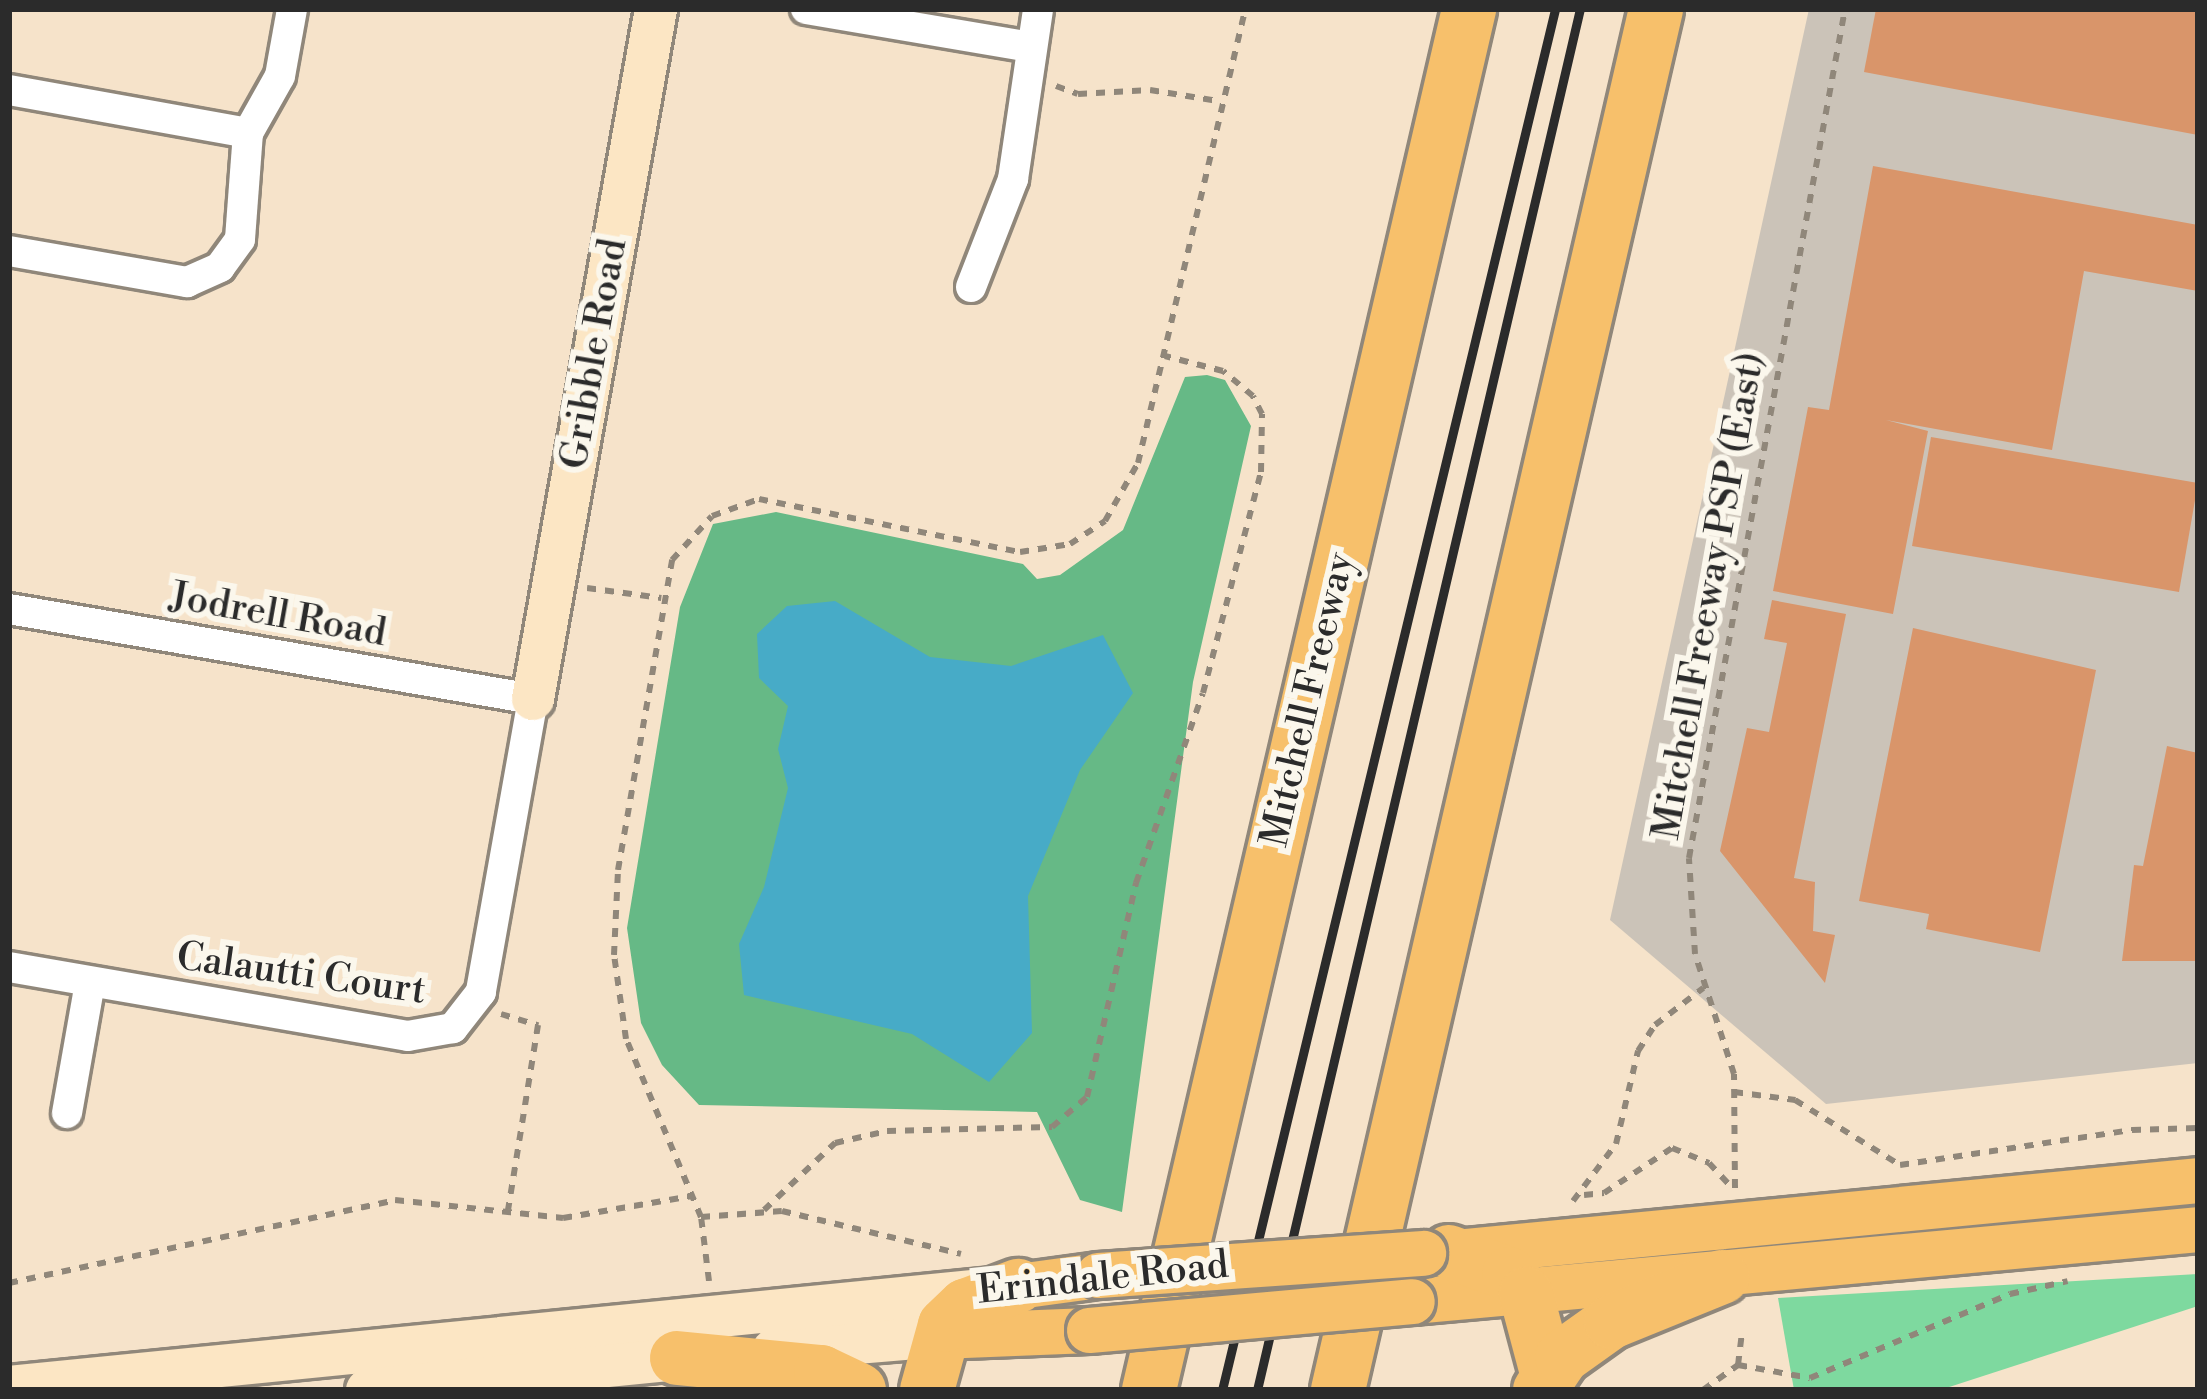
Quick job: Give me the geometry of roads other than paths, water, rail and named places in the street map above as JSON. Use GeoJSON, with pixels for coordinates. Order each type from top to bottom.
{"type":"FeatureCollection","features":[{"type":"Feature","properties":{"kind":"highway","name":"Mitchell Freeway"},"geometry":{"type":"LineString","coordinates":[[1149,1390],[1469,9]]}},
{"type":"Feature","properties":{"kind":"highway"},"geometry":{"type":"LineString","coordinates":[[1338,1390],[1656,9]]}},
{"type":"Feature","properties":{"kind":"highway"},"geometry":{"type":"LineString","coordinates":[[1436,1253],[1509,1274],[1526,1294],[1544,1382]]}},
{"type":"Feature","properties":{"kind":"highway"},"geometry":{"type":"LineString","coordinates":[[928,1390],[939,1336],[999,1272]]}},
{"type":"Feature","properties":{"kind":"highway"},"geometry":{"type":"LineString","coordinates":[[1544,1382],[1611,1322],[1722,1277]]}},
{"type":"Feature","properties":{"kind":"highway"},"geometry":{"type":"LineString","coordinates":[[677,1358],[821,1372],[859,1390]]}},
{"type":"Feature","properties":{"kind":"main road","name":"Gribble Road"},"geometry":{"type":"LineString","coordinates":[[533,699],[656,9]]}},
{"type":"Feature","properties":{"kind":"main road","name":"Erindale Road"},"geometry":{"type":"LineString","coordinates":[[9,1387],[999,1272],[1098,1275],[1436,1253],[2198,1180]]}},
{"type":"Feature","properties":{"kind":"main road","name":"Erindale Road"},"geometry":{"type":"LineString","coordinates":[[368,1390],[939,1336],[1089,1330],[1722,1277],[2198,1229]]}},
{"type":"Feature","properties":{"kind":"street"},"geometry":{"type":"LineString","coordinates":[[9,251],[187,282],[220,267],[240,239],[248,133],[280,76],[292,9]]}},
{"type":"Feature","properties":{"kind":"street"},"geometry":{"type":"LineString","coordinates":[[806,9],[1029,61]]}},
{"type":"Feature","properties":{"kind":"street"},"geometry":{"type":"LineString","coordinates":[[971,287],[1013,179],[1039,9]]}},
{"type":"Feature","properties":{"kind":"street"},"geometry":{"type":"LineString","coordinates":[[9,90],[248,133]]}},
{"type":"Feature","properties":{"kind":"street","name":"Jodrell Road"},"geometry":{"type":"LineString","coordinates":[[9,609],[533,699]]}},
{"type":"Feature","properties":{"kind":"street","name":"Calautti Court"},"geometry":{"type":"LineString","coordinates":[[9,968],[424,1037],[453,1028],[475,1007],[533,699]]}},
{"type":"Feature","properties":{"kind":"street"},"geometry":{"type":"LineString","coordinates":[[67,1113],[90,982]]}},
{"type":"Feature","properties":{"kind":"water"},"geometry":{"type":"Polygon","coordinates":[[[835,601],[930,657],[1011,666],[1103,635],[1133,693],[1080,770],[1028,896],[1032,1033],[989,1082],[912,1034],[744,995],[739,944],[764,887],[788,788],[778,749],[788,706],[759,678],[757,634],[787,606],[835,601]]]}},
{"type":"Feature","properties":{"kind":"railway"},"geometry":{"type":"LineString","coordinates":[[1222,1390],[1555,9]]}},
{"type":"Feature","properties":{"kind":"railway"},"geometry":{"type":"LineString","coordinates":[[1257,1390],[1580,9]]}}]}
